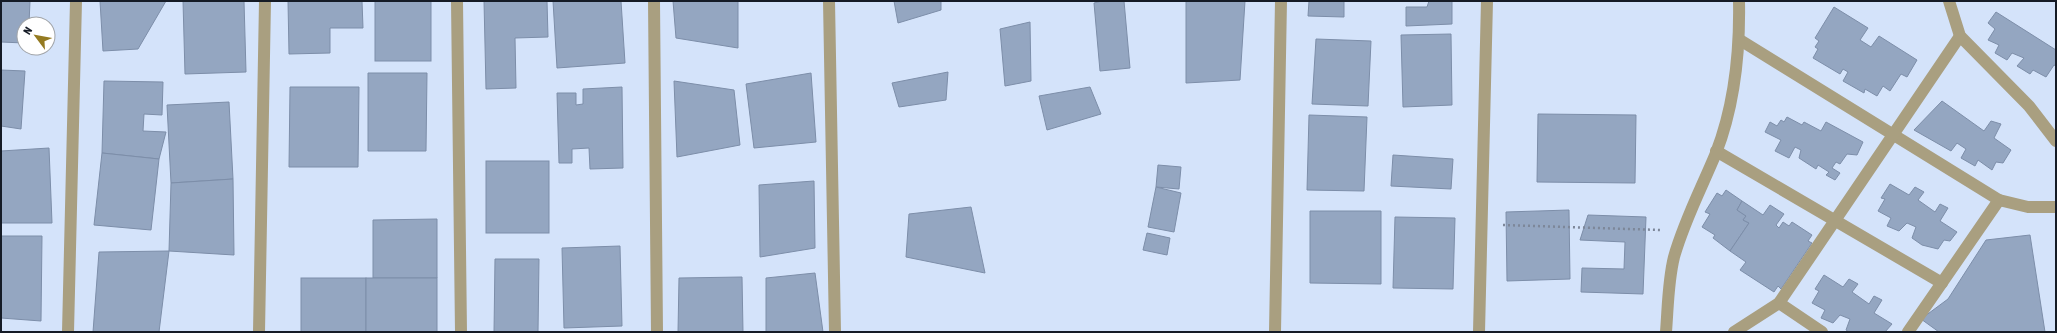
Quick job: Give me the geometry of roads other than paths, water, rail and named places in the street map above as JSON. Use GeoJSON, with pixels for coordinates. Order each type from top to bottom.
{"type":"FeatureCollection","features":[{"type":"Feature","properties":{"kind":"street"},"geometry":{"type":"LineString","coordinates":[[68,332],[76,1]]}},
{"type":"Feature","properties":{"kind":"street"},"geometry":{"type":"LineString","coordinates":[[259,332],[265,1]]}},
{"type":"Feature","properties":{"kind":"street"},"geometry":{"type":"LineString","coordinates":[[457,1],[461,332]]}},
{"type":"Feature","properties":{"kind":"street"},"geometry":{"type":"LineString","coordinates":[[654,1],[658,332]]}},
{"type":"Feature","properties":{"kind":"street"},"geometry":{"type":"LineString","coordinates":[[829,1],[834,332]]}},
{"type":"Feature","properties":{"kind":"street"},"geometry":{"type":"LineString","coordinates":[[1276,332],[1281,1]]}},
{"type":"Feature","properties":{"kind":"street"},"geometry":{"type":"LineString","coordinates":[[1479,332],[1487,1]]}},
{"type":"Feature","properties":{"kind":"street"},"geometry":{"type":"LineString","coordinates":[[1666,332],[1674,258],[1682,231],[1716,151],[1733,93],[1740,40],[1739,1]]}},
{"type":"Feature","properties":{"kind":"street"},"geometry":{"type":"LineString","coordinates":[[1949,1],[1960,36],[2029,106],[2056,141]]}},
{"type":"Feature","properties":{"kind":"street"},"geometry":{"type":"LineString","coordinates":[[1734,332],[1779,303],[1960,36]]}},
{"type":"Feature","properties":{"kind":"street"},"geometry":{"type":"LineString","coordinates":[[1740,40],[1999,200],[2028,206],[2056,207]]}},
{"type":"Feature","properties":{"kind":"street"},"geometry":{"type":"LineString","coordinates":[[1716,151],[1942,283]]}},
{"type":"Feature","properties":{"kind":"street"},"geometry":{"type":"LineString","coordinates":[[1908,332],[1999,200]]}},
{"type":"Feature","properties":{"kind":"street"},"geometry":{"type":"LineString","coordinates":[[1779,303],[1822,332]]}}]}
